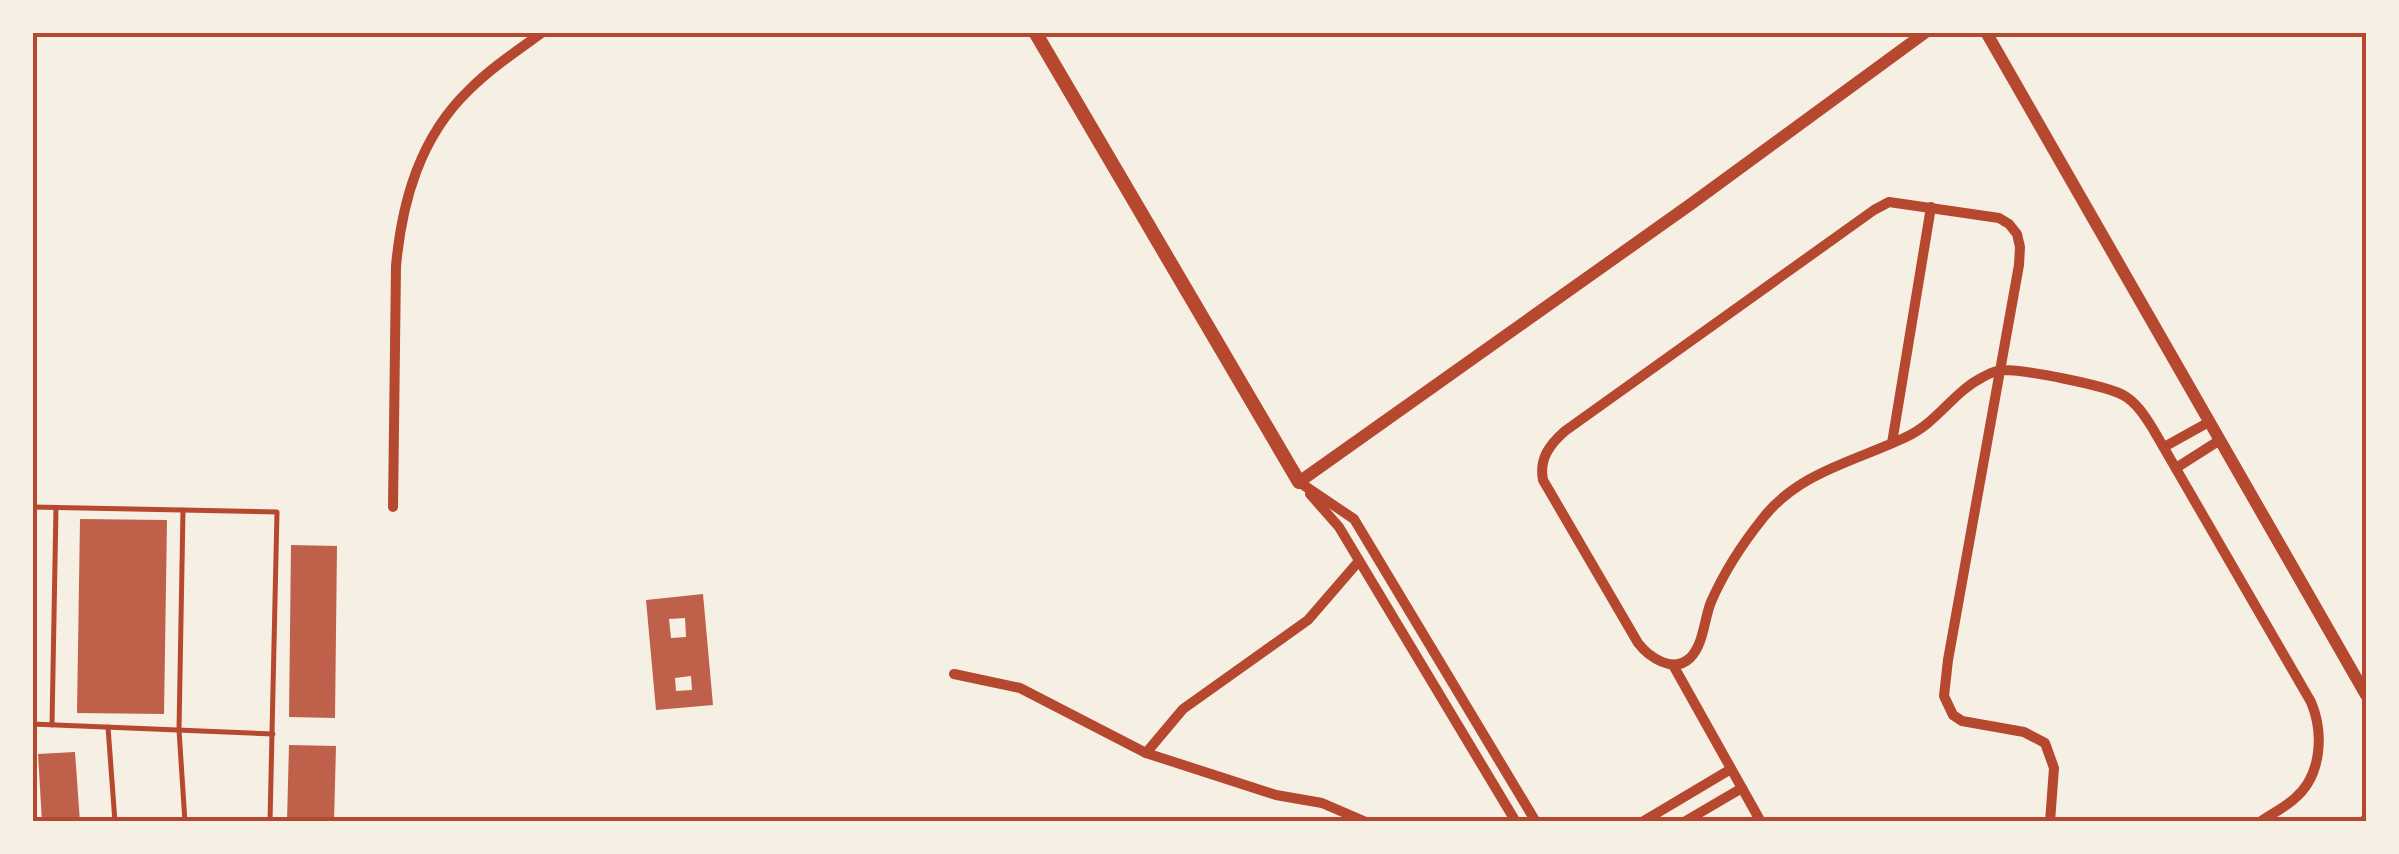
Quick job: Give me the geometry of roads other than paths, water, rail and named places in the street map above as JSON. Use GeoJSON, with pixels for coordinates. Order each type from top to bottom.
{"type":"FeatureCollection","features":[{"type":"Feature","properties":{"kind":"main road"},"geometry":{"type":"LineString","coordinates":[[1035,32],[1299,482]]}},
{"type":"Feature","properties":{"kind":"street"},"geometry":{"type":"LineString","coordinates":[[392,507],[396,266],[411,183],[428,142],[460,98],[543,32]]}},
{"type":"Feature","properties":{"kind":"street"},"geometry":{"type":"LineString","coordinates":[[1299,482],[1926,32]]}},
{"type":"Feature","properties":{"kind":"street"},"geometry":{"type":"LineString","coordinates":[[1986,32],[2366,694]]}},
{"type":"Feature","properties":{"kind":"street"},"geometry":{"type":"LineString","coordinates":[[1761,822],[1672,665],[1651,656],[1638,643],[1548,491],[1542,463],[1548,448],[1565,431],[1881,204],[1895,201],[1999,218],[2017,234],[2019,265],[1944,696],[1947,707],[1962,720],[2024,732],[2045,743],[2054,768],[2050,822]]}},
{"type":"Feature","properties":{"kind":"street"},"geometry":{"type":"LineString","coordinates":[[1892,444],[1931,207]]}},
{"type":"Feature","properties":{"kind":"street"},"geometry":{"type":"LineString","coordinates":[[1672,665],[1687,661],[1692,655],[1715,594],[1748,540],[1778,501],[1810,478],[1926,426],[1970,384],[2002,370],[2100,387],[2135,404],[2164,447],[2318,718],[2319,747],[2303,790],[2260,822]]}},
{"type":"Feature","properties":{"kind":"street"},"geometry":{"type":"LineString","coordinates":[[2164,447],[2209,422]]}},
{"type":"Feature","properties":{"kind":"street"},"geometry":{"type":"LineString","coordinates":[[2176,468],[2220,440]]}},
{"type":"Feature","properties":{"kind":"street"},"geometry":{"type":"LineString","coordinates":[[1299,482],[1339,527],[1516,822]]}},
{"type":"Feature","properties":{"kind":"street"},"geometry":{"type":"LineString","coordinates":[[1299,482],[1354,519],[1536,822]]}},
{"type":"Feature","properties":{"kind":"street"},"geometry":{"type":"LineString","coordinates":[[1146,753],[1182,709],[1308,620],[1359,560]]}},
{"type":"Feature","properties":{"kind":"street"},"geometry":{"type":"LineString","coordinates":[[954,674],[1020,688],[1146,753],[1276,795],[1322,803],[1366,822]]}},
{"type":"Feature","properties":{"kind":"street"},"geometry":{"type":"LineString","coordinates":[[1642,822],[1731,769]]}},
{"type":"Feature","properties":{"kind":"street"},"geometry":{"type":"LineString","coordinates":[[1684,822],[1742,788]]}},
{"type":"Feature","properties":{"kind":"lane"},"geometry":{"type":"LineString","coordinates":[[32,507],[277,512],[270,822]]}},
{"type":"Feature","properties":{"kind":"lane"},"geometry":{"type":"LineString","coordinates":[[52,725],[56,507]]}},
{"type":"Feature","properties":{"kind":"lane"},"geometry":{"type":"LineString","coordinates":[[183,510],[179,730],[185,822]]}},
{"type":"Feature","properties":{"kind":"lane"},"geometry":{"type":"LineString","coordinates":[[32,724],[273,734]]}},
{"type":"Feature","properties":{"kind":"lane"},"geometry":{"type":"LineString","coordinates":[[108,728],[115,822]]}}]}
